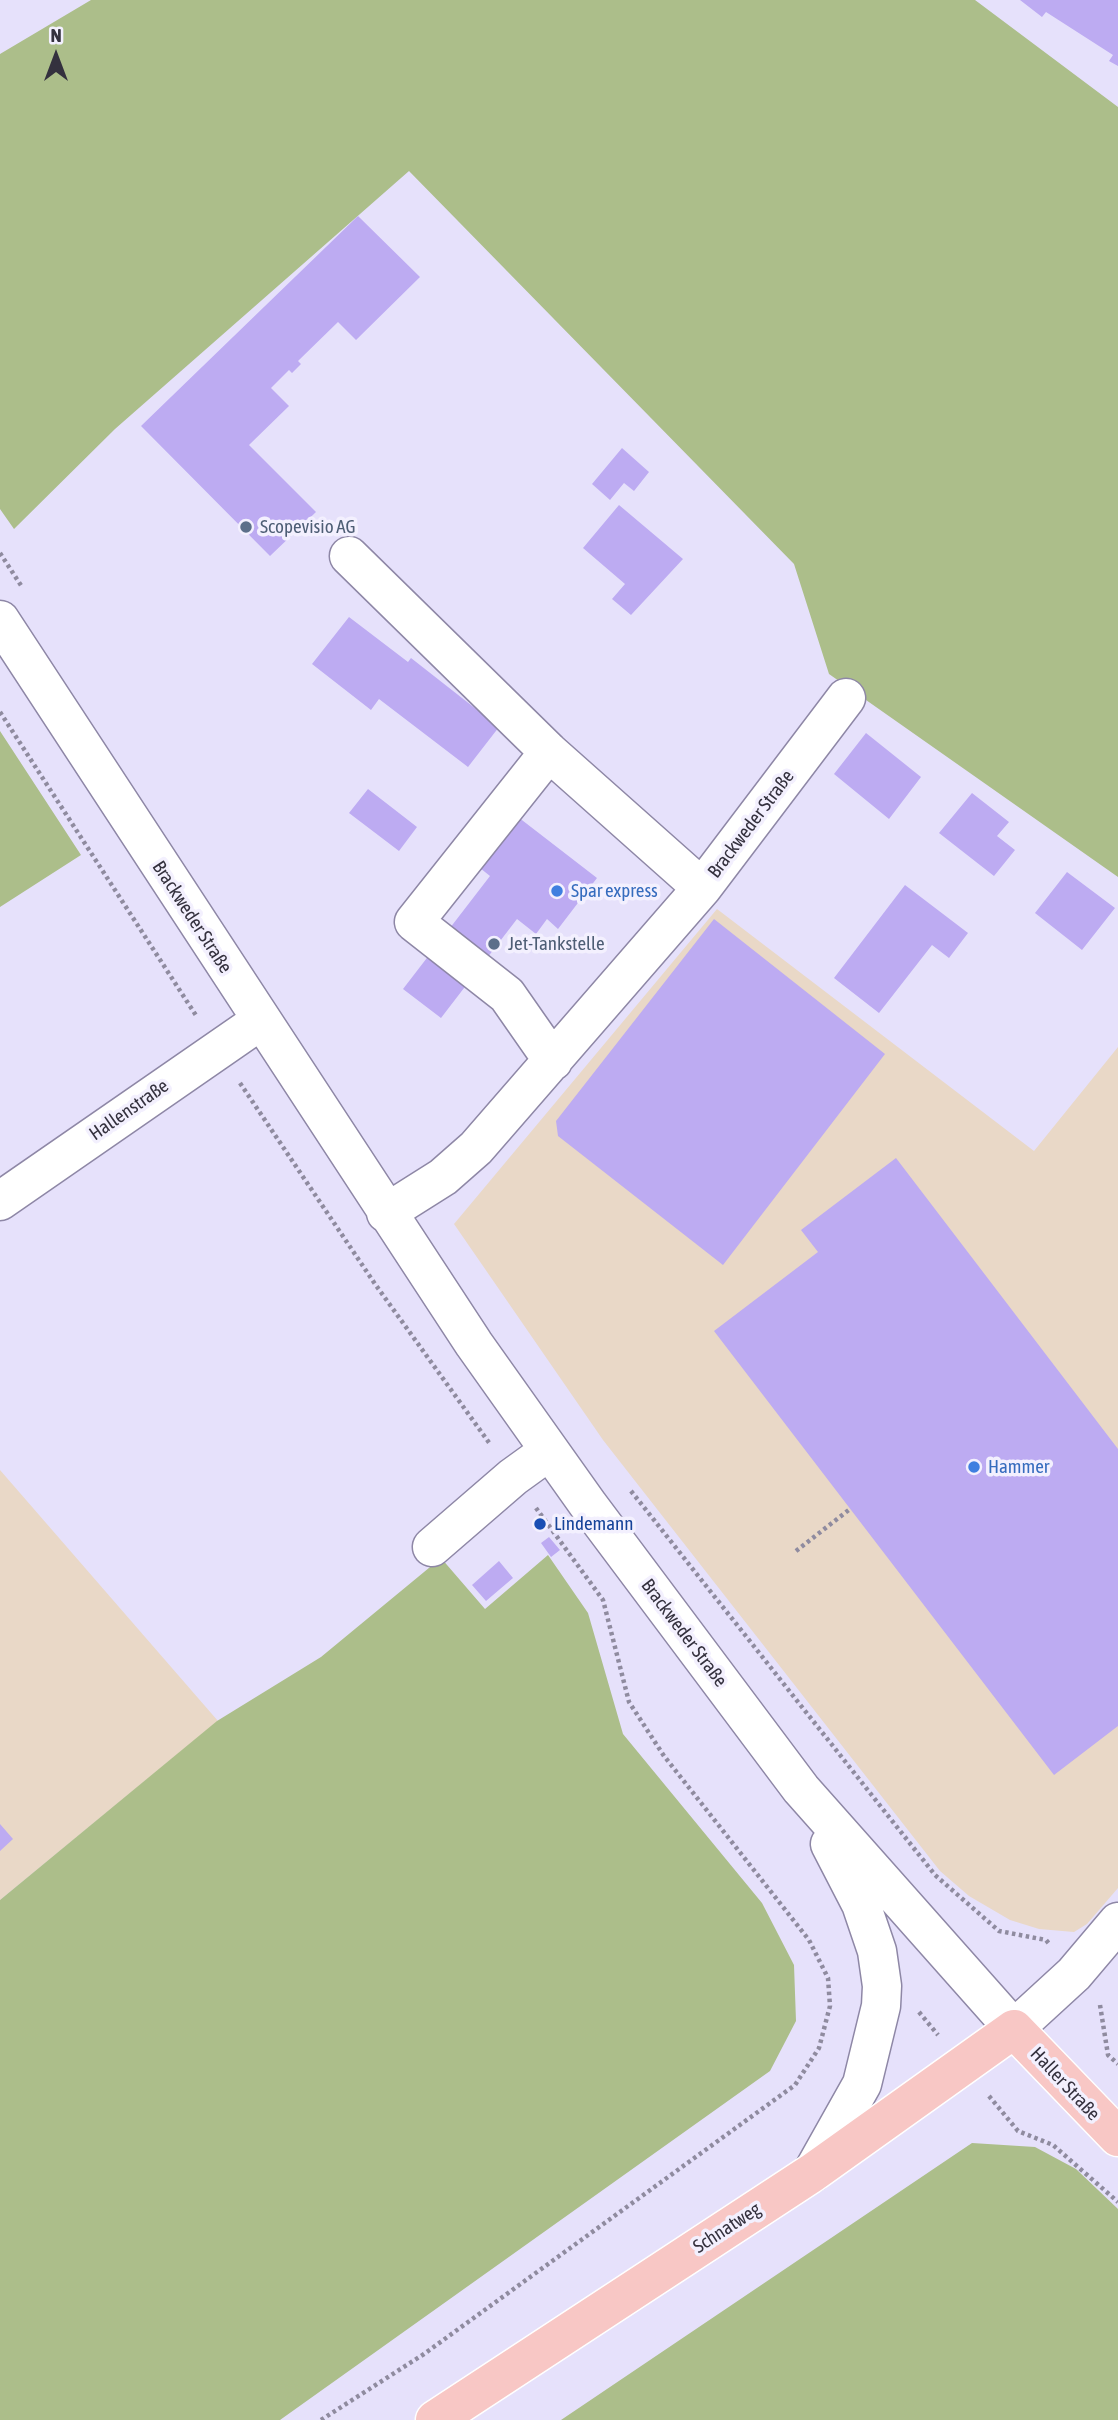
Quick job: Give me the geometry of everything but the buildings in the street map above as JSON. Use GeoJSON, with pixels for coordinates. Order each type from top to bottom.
{"type":"FeatureCollection","features":[{"type":"Feature","properties":{"kind":"main road","name":"Haller Straße"},"geometry":{"type":"LineString","coordinates":[[1014,2029],[1118,2137]]}},
{"type":"Feature","properties":{"kind":"main road","name":"Schnatweg"},"geometry":{"type":"LineString","coordinates":[[435,2420],[812,2173],[1014,2029]]}},
{"type":"Feature","properties":{"kind":"street"},"geometry":{"type":"LineString","coordinates":[[349,556],[549,752],[702,888]]}},
{"type":"Feature","properties":{"kind":"street","name":"Brackweder Straße"},"geometry":{"type":"LineString","coordinates":[[15,609],[260,1021],[386,1213],[549,1451],[801,1789],[1014,2029]]}},
{"type":"Feature","properties":{"kind":"street","name":"Brackweder Straße"},"geometry":{"type":"LineString","coordinates":[[386,1213],[443,1177],[476,1148],[702,888],[846,698]]}},
{"type":"Feature","properties":{"kind":"street"},"geometry":{"type":"LineString","coordinates":[[549,752],[414,922],[507,995],[553,1061]]}},
{"type":"Feature","properties":{"kind":"street","name":"Hallenstraße"},"geometry":{"type":"LineString","coordinates":[[0,1201],[260,1021]]}},
{"type":"Feature","properties":{"kind":"street"},"geometry":{"type":"LineString","coordinates":[[432,1547],[513,1477],[549,1451]]}},
{"type":"Feature","properties":{"kind":"street"},"geometry":{"type":"LineString","coordinates":[[801,1789],[861,1904],[877,1951],[882,1986],[881,2006],[862,2084],[812,2173]]}},
{"type":"Feature","properties":{"kind":"street"},"geometry":{"type":"LineString","coordinates":[[1014,2029],[1074,1974],[1118,1922]]}},
{"type":"Feature","properties":{"kind":"path"},"geometry":{"type":"LineString","coordinates":[[0,553],[15,609]]}},
{"type":"Feature","properties":{"kind":"path"},"geometry":{"type":"LineString","coordinates":[[0,712],[375,1284],[603,1600],[629,1702],[664,1756],[809,1940],[828,1978],[830,2006],[819,2048],[795,2085],[424,2354],[321,2420]]}},
{"type":"Feature","properties":{"kind":"path"},"geometry":{"type":"LineString","coordinates":[[630,1489],[935,1875],[999,1931],[1046,1940]]}},
{"type":"Feature","properties":{"kind":"path"},"geometry":{"type":"LineString","coordinates":[[796,1551],[850,1509]]}},
{"type":"Feature","properties":{"kind":"path"},"geometry":{"type":"LineString","coordinates":[[1100,2005],[1108,2054],[1118,2064]]}},
{"type":"Feature","properties":{"kind":"path"},"geometry":{"type":"LineString","coordinates":[[1018,2131],[1053,2145],[1118,2202]]}},
{"type":"Feature","properties":{"kind":"shaded area"},"geometry":{"type":"Polygon","coordinates":[[[717,909],[1034,1151],[1118,1047],[1118,1888],[1087,1924],[1074,1932],[1039,1929],[1010,1920],[969,1896],[940,1871],[603,1440],[454,1224],[717,909]]]}},
{"type":"Feature","properties":{"kind":"shaded area"},"geometry":{"type":"Polygon","coordinates":[[[0,1470],[218,1721],[0,1900],[0,1470]]]}},
{"type":"Feature","properties":{"kind":"green space"},"geometry":{"type":"Polygon","coordinates":[[[91,0],[975,0],[1118,107],[1118,877],[829,674],[794,564],[409,171],[115,429],[14,529],[0,509],[0,54],[91,0]]]}},
{"type":"Feature","properties":{"kind":"green space"},"geometry":{"type":"Polygon","coordinates":[[[0,731],[81,855],[0,907],[0,731]]]}},
{"type":"Feature","properties":{"kind":"green space"},"geometry":{"type":"Polygon","coordinates":[[[548,1555],[588,1613],[623,1734],[762,1903],[794,1965],[796,2021],[770,2071],[280,2420],[0,2420],[0,1900],[217,1721],[321,1657],[441,1558],[485,1609],[548,1555]]]}},
{"type":"Feature","properties":{"kind":"green space"},"geometry":{"type":"Polygon","coordinates":[[[972,2143],[1035,2147],[1076,2169],[1118,2209],[1118,2420],[561,2420],[972,2143]]]}},
{"type":"Feature","properties":{"kind":"place","name":"Scopevisio AG"},"geometry":{"type":"Point","coordinates":[246,527]}},
{"type":"Feature","properties":{"kind":"place","name":"Spar express"},"geometry":{"type":"Point","coordinates":[557,891]}},
{"type":"Feature","properties":{"kind":"place","name":"Jet-Tankstelle"},"geometry":{"type":"Point","coordinates":[494,944]}},
{"type":"Feature","properties":{"kind":"place","name":"Hammer"},"geometry":{"type":"Point","coordinates":[974,1467]}},
{"type":"Feature","properties":{"kind":"place","name":"Lindemann"},"geometry":{"type":"Point","coordinates":[540,1524]}}]}
